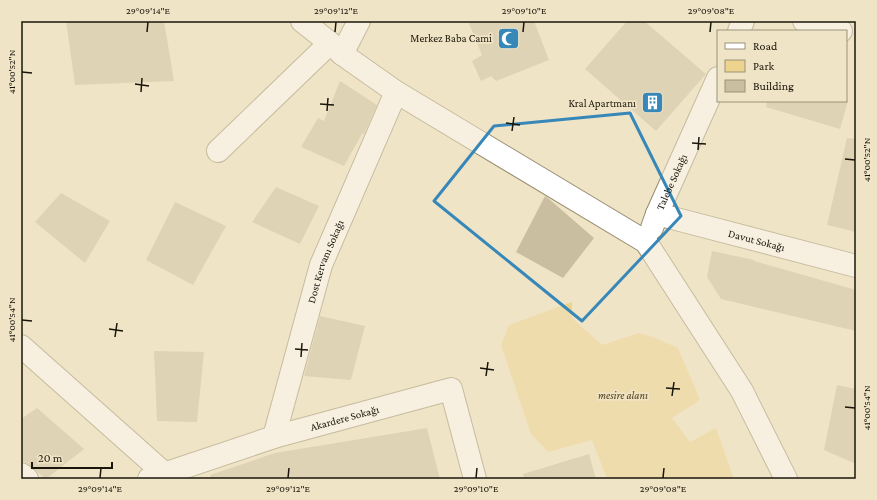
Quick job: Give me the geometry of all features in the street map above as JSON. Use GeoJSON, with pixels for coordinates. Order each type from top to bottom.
{"type":"FeatureCollection","features":[{"type":"Feature","properties":{"kind":"street"},"geometry":{"type":"LineString","coordinates":[[218,151],[336,48],[359,21]]}},
{"type":"Feature","properties":{"kind":"street"},"geometry":{"type":"LineString","coordinates":[[804,21],[836,30]]}},
{"type":"Feature","properties":{"kind":"street"},"geometry":{"type":"LineString","coordinates":[[304,22],[336,48],[396,92],[646,242],[742,391],[786,479]]}},
{"type":"Feature","properties":{"kind":"street","name":"Talebe Sokağı"},"geometry":{"type":"LineString","coordinates":[[646,242],[717,80]]}},
{"type":"Feature","properties":{"kind":"street","name":"Dost Kervanı Sokağı"},"geometry":{"type":"LineString","coordinates":[[274,437],[321,265],[396,92]]}},
{"type":"Feature","properties":{"kind":"street","name":"Davut Sokağı"},"geometry":{"type":"LineString","coordinates":[[657,214],[856,266]]}},
{"type":"Feature","properties":{"kind":"street"},"geometry":{"type":"LineString","coordinates":[[21,346],[157,476]]}},
{"type":"Feature","properties":{"kind":"street","name":"Akardere Sokağı"},"geometry":{"type":"LineString","coordinates":[[157,476],[274,437],[451,388],[475,479]]}},
{"type":"Feature","properties":{"kind":"street"},"geometry":{"type":"LineString","coordinates":[[21,474],[27,479]]}},
{"type":"Feature","properties":{"kind":"highlighted area"},"geometry":{"type":"Polygon","coordinates":[[[630,113],[681,216],[582,321],[434,201],[494,126],[630,113]]]}},
{"type":"Feature","properties":{"kind":"green space","name":"mesire alanı"},"geometry":{"type":"Polygon","coordinates":[[[572,302],[572,318],[602,345],[639,333],[653,337],[678,348],[700,400],[672,418],[690,442],[716,428],[734,479],[607,479],[592,440],[548,452],[531,434],[501,345],[509,325],[572,302]]]}},
{"type":"Feature","properties":{"kind":"building"},"geometry":{"type":"Polygon","coordinates":[[[66,21],[164,21],[174,81],[75,85],[66,21]]]}},
{"type":"Feature","properties":{"kind":"building","name":"Merkez Baba Cami"},"geometry":{"type":"Polygon","coordinates":[[[468,21],[534,21],[549,60],[496,81],[491,76],[481,81],[472,61],[482,55],[468,21]]]}},
{"type":"Feature","properties":{"kind":"building","name":"Kral Apartmanı"},"geometry":{"type":"Polygon","coordinates":[[[627,21],[644,21],[706,74],[656,131],[585,69],[627,21]]]}},
{"type":"Feature","properties":{"kind":"building"},"geometry":{"type":"Polygon","coordinates":[[[340,81],[377,105],[364,134],[362,134],[344,166],[301,147],[318,118],[324,121],[340,81]]]}},
{"type":"Feature","properties":{"kind":"building"},"geometry":{"type":"Polygon","coordinates":[[[848,101],[840,129],[766,107],[767,102],[848,101]]]}},
{"type":"Feature","properties":{"kind":"building"},"geometry":{"type":"Polygon","coordinates":[[[847,138],[856,139],[856,232],[827,225],[847,138]]]}},
{"type":"Feature","properties":{"kind":"building"},"geometry":{"type":"Polygon","coordinates":[[[276,187],[319,206],[300,244],[252,222],[276,187]]]}},
{"type":"Feature","properties":{"kind":"building"},"geometry":{"type":"Polygon","coordinates":[[[61,193],[110,221],[85,263],[35,222],[61,193]]]}},
{"type":"Feature","properties":{"kind":"building"},"geometry":{"type":"Polygon","coordinates":[[[545,196],[594,238],[563,278],[516,252],[545,196]]]}},
{"type":"Feature","properties":{"kind":"building"},"geometry":{"type":"Polygon","coordinates":[[[175,202],[226,226],[193,285],[146,260],[175,202]]]}},
{"type":"Feature","properties":{"kind":"building"},"geometry":{"type":"Polygon","coordinates":[[[712,251],[754,260],[856,290],[856,331],[721,299],[707,277],[712,251]]]}},
{"type":"Feature","properties":{"kind":"building"},"geometry":{"type":"Polygon","coordinates":[[[320,316],[365,326],[351,380],[304,376],[320,316]]]}},
{"type":"Feature","properties":{"kind":"building"},"geometry":{"type":"Polygon","coordinates":[[[154,351],[204,352],[197,422],[157,421],[154,351]]]}},
{"type":"Feature","properties":{"kind":"building"},"geometry":{"type":"Polygon","coordinates":[[[837,385],[856,389],[856,464],[824,450],[837,385]]]}},
{"type":"Feature","properties":{"kind":"building"},"geometry":{"type":"Polygon","coordinates":[[[37,408],[84,449],[46,479],[21,459],[21,419],[37,408]]]}},
{"type":"Feature","properties":{"kind":"building"},"geometry":{"type":"Polygon","coordinates":[[[427,428],[440,479],[211,479],[210,475],[275,453],[427,428]]]}},
{"type":"Feature","properties":{"kind":"building"},"geometry":{"type":"Polygon","coordinates":[[[589,454],[596,479],[524,479],[523,474],[589,454]]]}},
{"type":"Feature","properties":{"kind":"place","name":"Merkez Baba Cami"},"geometry":{"type":"Point","coordinates":[508,38]}},
{"type":"Feature","properties":{"kind":"place","name":"Kral Apartmanı"},"geometry":{"type":"Point","coordinates":[652,103]}}]}
